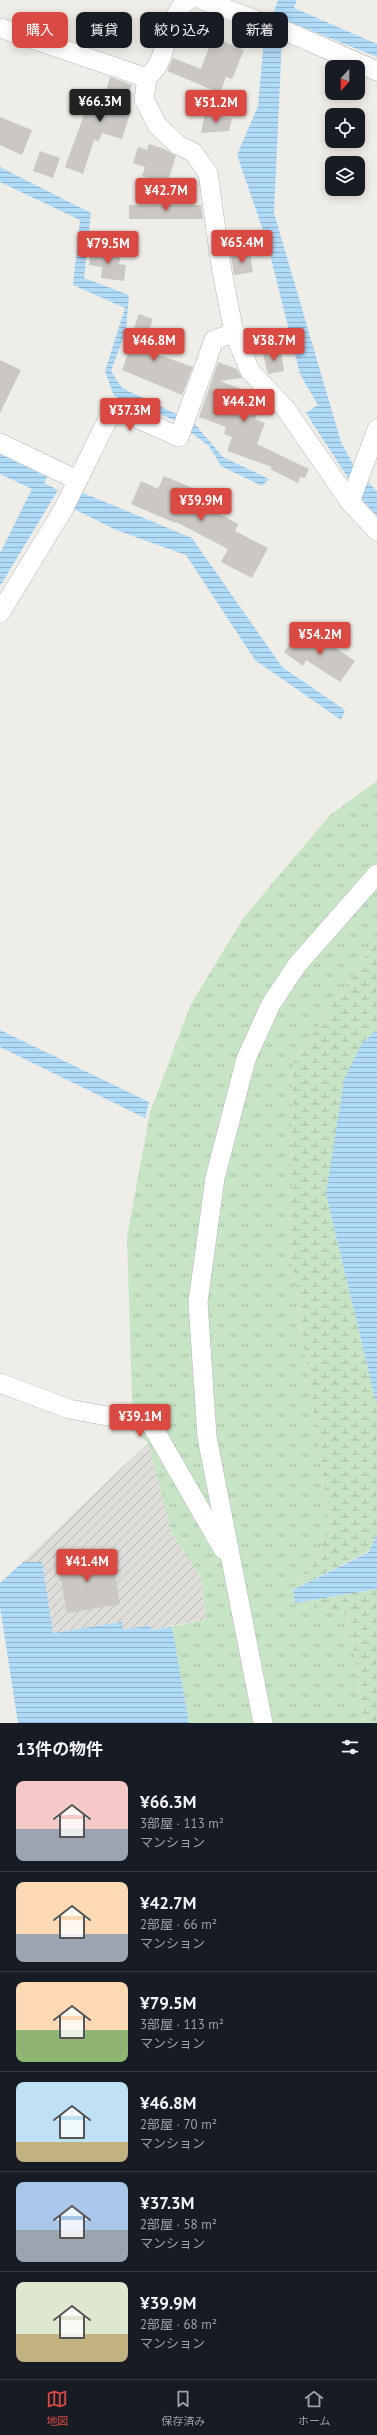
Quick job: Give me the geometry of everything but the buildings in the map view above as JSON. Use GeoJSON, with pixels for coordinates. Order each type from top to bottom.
{"type":"FeatureCollection","features":[{"type":"Feature","properties":{"kind":"street"},"geometry":{"type":"LineString","coordinates":[[189,0],[184,2],[178,12],[157,66],[146,78],[144,99],[157,125],[178,145],[193,152],[208,173],[221,266],[234,333],[250,371],[285,408],[350,502],[377,531]]}},
{"type":"Feature","properties":{"kind":"street"},"geometry":{"type":"LineString","coordinates":[[203,0],[290,33],[377,71]]}},
{"type":"Feature","properties":{"kind":"street"},"geometry":{"type":"LineString","coordinates":[[0,28],[146,78]]}},
{"type":"Feature","properties":{"kind":"street"},"geometry":{"type":"LineString","coordinates":[[0,613],[62,510],[110,415],[121,411],[179,437],[214,340],[234,333]]}},
{"type":"Feature","properties":{"kind":"street"},"geometry":{"type":"LineString","coordinates":[[350,502],[363,471],[377,428]]}},
{"type":"Feature","properties":{"kind":"street"},"geometry":{"type":"LineString","coordinates":[[0,443],[77,480]]}},
{"type":"Feature","properties":{"kind":"street"},"geometry":{"type":"LineString","coordinates":[[263,1723],[230,1562],[207,1437],[198,1302],[215,1178],[246,1059],[271,1004],[297,965],[377,874]]}},
{"type":"Feature","properties":{"kind":"street"},"geometry":{"type":"LineString","coordinates":[[0,1383],[69,1409],[151,1424],[230,1562]]}},
{"type":"Feature","properties":{"kind":"shaded area"},"geometry":{"type":"Polygon","coordinates":[[[148,1443],[172,1534],[201,1578],[206,1619],[151,1630],[150,1625],[123,1630],[122,1622],[53,1633],[42,1562],[23,1562],[148,1443]]]}},
{"type":"Feature","properties":{"kind":"green space"},"geometry":{"type":"Polygon","coordinates":[[[377,781],[377,939],[293,1063],[290,1250],[331,1531],[293,1590],[295,1602],[349,1615],[364,1723],[189,1723],[172,1627],[206,1619],[201,1578],[172,1534],[148,1443],[133,1429],[127,1237],[150,1112],[191,1004],[244,917],[330,815],[377,781]]]}},
{"type":"Feature","properties":{"kind":"green space"},"geometry":{"type":"Polygon","coordinates":[[[377,939],[377,1030],[362,1043],[326,1194],[377,1406],[377,1533],[369,1551],[293,1590],[331,1531],[290,1250],[293,1063],[377,939]]]}},
{"type":"Feature","properties":{"kind":"green space"},"geometry":{"type":"Polygon","coordinates":[[[377,1589],[377,1723],[364,1723],[349,1615],[295,1603],[377,1589]]]}},
{"type":"Feature","properties":{"kind":"water"},"geometry":{"type":"Polygon","coordinates":[[[278,0],[297,0],[294,8],[377,44],[377,57],[290,22],[288,26],[288,12],[274,12],[278,0]]]}},
{"type":"Feature","properties":{"kind":"water"},"geometry":{"type":"Polygon","coordinates":[[[263,48],[282,48],[274,213],[341,442],[354,466],[377,492],[377,516],[363,501],[306,413],[318,405],[300,374],[266,239],[237,155],[258,106],[263,48]]]}},
{"type":"Feature","properties":{"kind":"water"},"geometry":{"type":"Polygon","coordinates":[[[0,167],[91,213],[84,278],[129,295],[126,330],[111,371],[122,388],[193,422],[223,457],[269,479],[262,486],[221,466],[209,446],[174,420],[114,396],[105,371],[125,308],[73,285],[80,220],[0,182],[0,167]]]}},
{"type":"Feature","properties":{"kind":"water"},"geometry":{"type":"Polygon","coordinates":[[[0,454],[47,477],[44,483],[58,490],[0,586],[0,553],[32,489],[0,474],[0,454]]]}},
{"type":"Feature","properties":{"kind":"water"},"geometry":{"type":"Polygon","coordinates":[[[81,492],[192,538],[282,667],[345,710],[341,720],[255,660],[186,555],[116,530],[72,508],[81,492]]]}},
{"type":"Feature","properties":{"kind":"water"},"geometry":{"type":"Polygon","coordinates":[[[0,1030],[149,1102],[145,1118],[0,1047],[0,1030]]]}},
{"type":"Feature","properties":{"kind":"water"},"geometry":{"type":"Polygon","coordinates":[[[377,1030],[377,1406],[326,1194],[344,1080],[362,1043],[377,1030]]]}},
{"type":"Feature","properties":{"kind":"water"},"geometry":{"type":"Polygon","coordinates":[[[377,1533],[377,1589],[295,1603],[293,1590],[369,1552],[377,1533]]]}},
{"type":"Feature","properties":{"kind":"water"},"geometry":{"type":"Polygon","coordinates":[[[23,1562],[42,1562],[53,1633],[122,1622],[123,1630],[150,1625],[151,1630],[172,1627],[189,1723],[18,1723],[0,1607],[0,1583],[23,1562]]]}}]}
